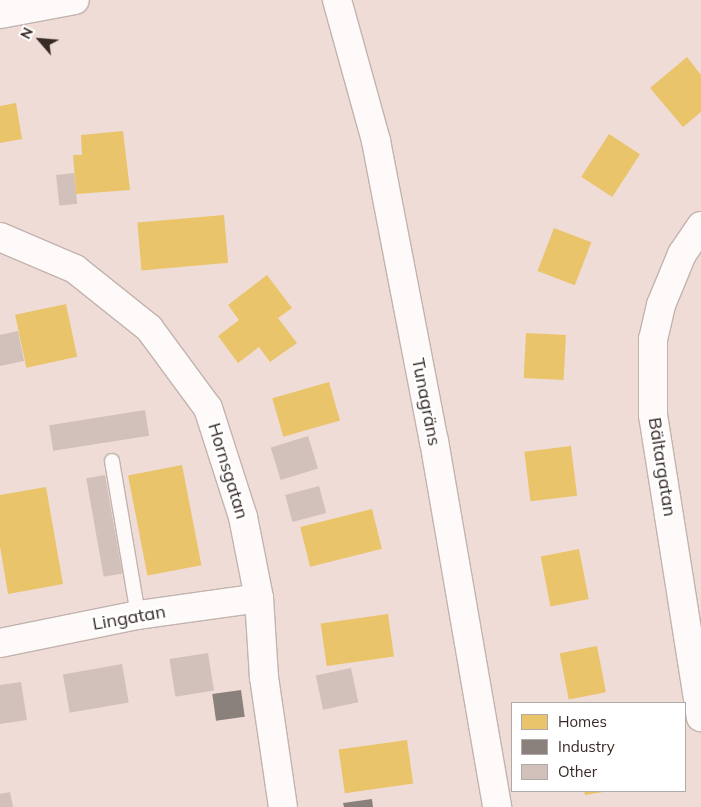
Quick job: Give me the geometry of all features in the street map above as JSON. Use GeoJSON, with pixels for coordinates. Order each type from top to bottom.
{"type":"FeatureCollection","features":[{"type":"Feature","properties":{"kind":"main road"},"geometry":{"type":"LineString","coordinates":[[0,14],[75,0]]}},
{"type":"Feature","properties":{"kind":"main road","name":"Tunagräns"},"geometry":{"type":"LineString","coordinates":[[337,0],[376,141],[434,441],[497,807]]}},
{"type":"Feature","properties":{"kind":"main road","name":"Bältargatan"},"geometry":{"type":"LineString","coordinates":[[701,226],[682,254],[661,305],[653,339],[653,406],[701,717]]}},
{"type":"Feature","properties":{"kind":"main road","name":"Hornsgatan"},"geometry":{"type":"LineString","coordinates":[[0,237],[75,269],[149,328],[208,408],[243,517],[259,598],[264,677],[283,807]]}},
{"type":"Feature","properties":{"kind":"main road","name":"Lingatan"},"geometry":{"type":"LineString","coordinates":[[0,643],[138,615],[259,598]]}},
{"type":"Feature","properties":{"kind":"lane"},"geometry":{"type":"LineString","coordinates":[[112,461],[138,615]]}},
{"type":"Feature","properties":{"kind":"building: Homes"},"geometry":{"type":"Polygon","coordinates":[[[687,57],[701,75],[701,112],[683,127],[650,88],[687,57]]]}},
{"type":"Feature","properties":{"kind":"building: Homes"},"geometry":{"type":"Polygon","coordinates":[[[16,103],[22,139],[0,143],[0,106],[16,103]]]}},
{"type":"Feature","properties":{"kind":"building: Homes"},"geometry":{"type":"Polygon","coordinates":[[[123,131],[130,190],[76,194],[73,155],[82,155],[81,135],[123,131]]]}},
{"type":"Feature","properties":{"kind":"building: Homes"},"geometry":{"type":"Polygon","coordinates":[[[609,134],[640,154],[612,197],[581,177],[609,134]]]}},
{"type":"Feature","properties":{"kind":"building: Homes"},"geometry":{"type":"Polygon","coordinates":[[[224,215],[228,263],[142,270],[137,223],[224,215]]]}},
{"type":"Feature","properties":{"kind":"building: Homes"},"geometry":{"type":"Polygon","coordinates":[[[554,228],[591,242],[575,285],[538,271],[554,228]]]}},
{"type":"Feature","properties":{"kind":"building: Homes"},"geometry":{"type":"Polygon","coordinates":[[[267,275],[292,308],[278,318],[297,343],[270,362],[259,347],[238,363],[218,336],[239,320],[228,305],[267,275]]]}},
{"type":"Feature","properties":{"kind":"building: Homes"},"geometry":{"type":"Polygon","coordinates":[[[66,304],[77,357],[26,368],[15,315],[66,304]]]}},
{"type":"Feature","properties":{"kind":"building: Homes"},"geometry":{"type":"Polygon","coordinates":[[[526,333],[566,335],[564,380],[524,378],[526,333]]]}},
{"type":"Feature","properties":{"kind":"building: Homes"},"geometry":{"type":"Polygon","coordinates":[[[329,382],[340,420],[283,437],[272,398],[329,382]]]}},
{"type":"Feature","properties":{"kind":"building: Homes"},"geometry":{"type":"Polygon","coordinates":[[[571,446],[577,496],[530,501],[524,452],[571,446]]]}},
{"type":"Feature","properties":{"kind":"building: Homes"},"geometry":{"type":"Polygon","coordinates":[[[182,465],[201,565],[147,576],[128,475],[182,465]]]}},
{"type":"Feature","properties":{"kind":"building: Homes"},"geometry":{"type":"Polygon","coordinates":[[[46,487],[63,584],[8,594],[0,546],[0,495],[46,487]]]}},
{"type":"Feature","properties":{"kind":"building: Homes"},"geometry":{"type":"Polygon","coordinates":[[[372,509],[382,549],[310,567],[300,527],[372,509]]]}},
{"type":"Feature","properties":{"kind":"building: Homes"},"geometry":{"type":"Polygon","coordinates":[[[579,549],[589,599],[550,607],[541,556],[579,549]]]}},
{"type":"Feature","properties":{"kind":"building: Homes"},"geometry":{"type":"Polygon","coordinates":[[[388,614],[394,657],[327,666],[321,623],[388,614]]]}},
{"type":"Feature","properties":{"kind":"building: Homes"},"geometry":{"type":"Polygon","coordinates":[[[597,646],[606,692],[569,699],[560,653],[597,646]]]}},
{"type":"Feature","properties":{"kind":"building: Homes"},"geometry":{"type":"Polygon","coordinates":[[[407,740],[413,784],[345,793],[339,750],[407,740]]]}},
{"type":"Feature","properties":{"kind":"building: Homes"},"geometry":{"type":"Polygon","coordinates":[[[584,792],[603,792],[585,795],[584,792]]]}},
{"type":"Feature","properties":{"kind":"building: Industry"},"geometry":{"type":"Polygon","coordinates":[[[241,690],[245,717],[216,721],[212,694],[241,690]]]}},
{"type":"Feature","properties":{"kind":"building: Industry"},"geometry":{"type":"Polygon","coordinates":[[[372,799],[373,807],[344,807],[343,803],[372,799]]]}},
{"type":"Feature","properties":{"kind":"building: Other"},"geometry":{"type":"Polygon","coordinates":[[[74,173],[77,204],[59,206],[56,175],[74,173]]]}},
{"type":"Feature","properties":{"kind":"building: Other"},"geometry":{"type":"Polygon","coordinates":[[[18,331],[24,361],[0,366],[0,335],[18,331]]]}},
{"type":"Feature","properties":{"kind":"building: Other"},"geometry":{"type":"Polygon","coordinates":[[[145,410],[149,436],[53,451],[49,425],[145,410]]]}},
{"type":"Feature","properties":{"kind":"building: Other"},"geometry":{"type":"Polygon","coordinates":[[[308,436],[318,469],[281,480],[271,447],[308,436]]]}},
{"type":"Feature","properties":{"kind":"building: Other"},"geometry":{"type":"Polygon","coordinates":[[[105,475],[122,573],[104,577],[86,478],[105,475]]]}},
{"type":"Feature","properties":{"kind":"building: Other"},"geometry":{"type":"Polygon","coordinates":[[[319,486],[326,513],[292,522],[285,495],[319,486]]]}},
{"type":"Feature","properties":{"kind":"building: Other"},"geometry":{"type":"Polygon","coordinates":[[[208,653],[214,691],[175,697],[169,659],[208,653]]]}},
{"type":"Feature","properties":{"kind":"building: Other"},"geometry":{"type":"Polygon","coordinates":[[[122,664],[129,702],[70,713],[63,674],[122,664]]]}},
{"type":"Feature","properties":{"kind":"building: Other"},"geometry":{"type":"Polygon","coordinates":[[[351,668],[358,702],[323,710],[316,675],[351,668]]]}},
{"type":"Feature","properties":{"kind":"building: Other"},"geometry":{"type":"Polygon","coordinates":[[[21,682],[27,720],[0,724],[0,685],[21,682]]]}},
{"type":"Feature","properties":{"kind":"building: Other"},"geometry":{"type":"Polygon","coordinates":[[[10,792],[13,807],[0,807],[0,794],[10,792]]]}}]}
